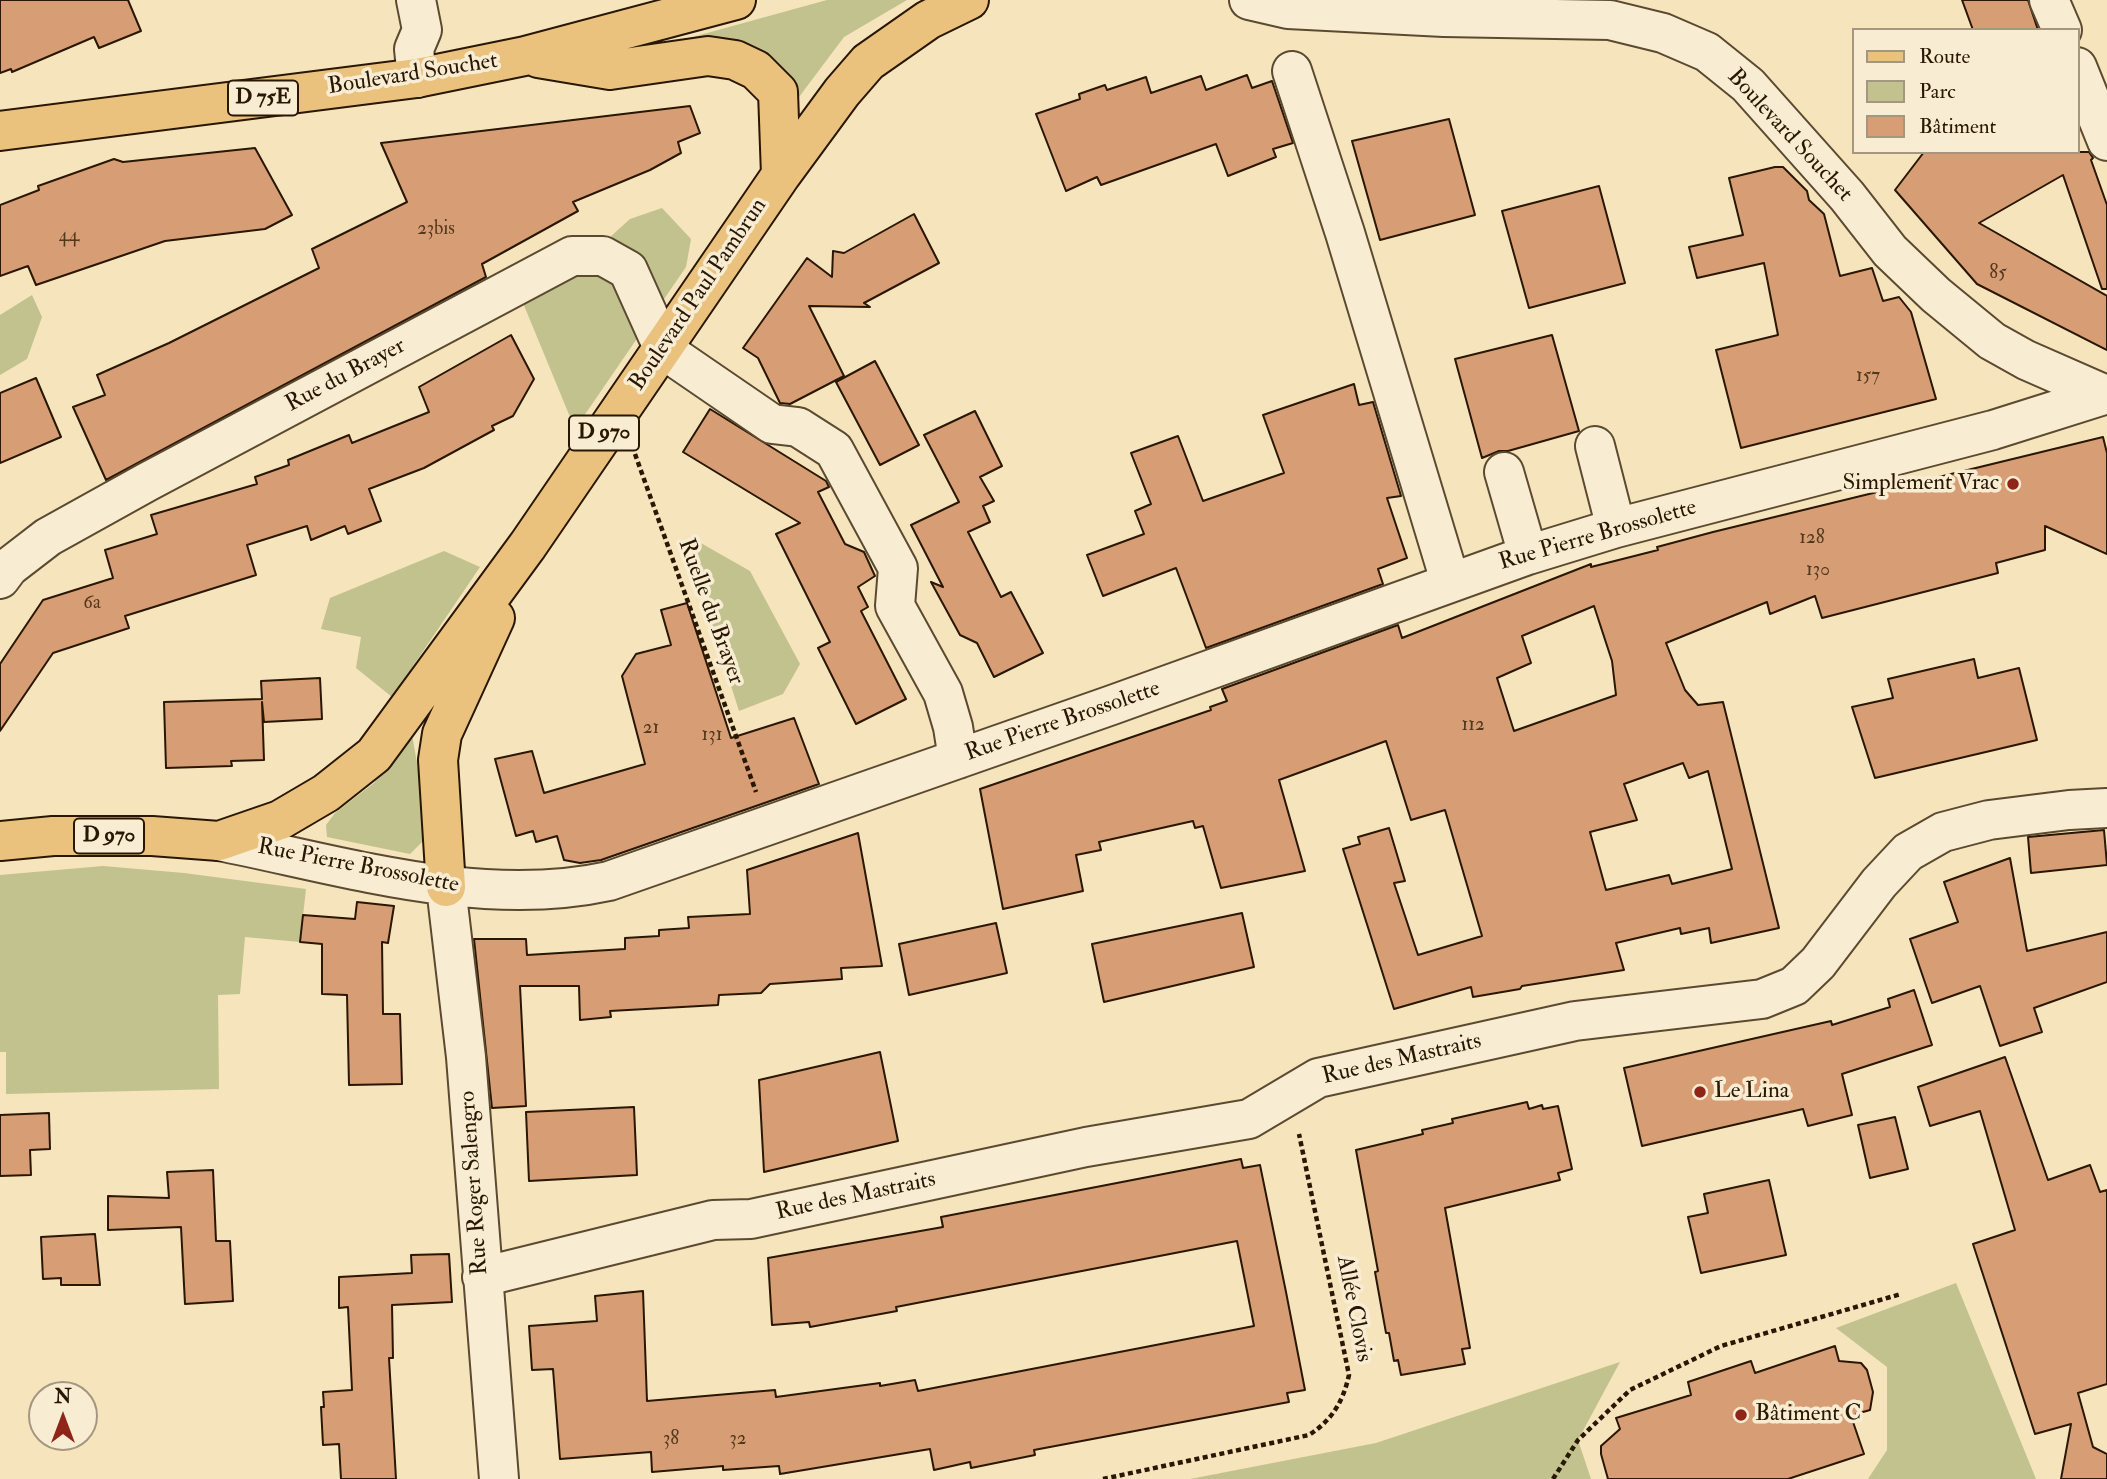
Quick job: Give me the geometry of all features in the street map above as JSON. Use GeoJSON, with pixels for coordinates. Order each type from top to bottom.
{"type":"FeatureCollection","features":[{"type":"Feature","properties":{"kind":"main road","name":"Boulevard Souchet"},"geometry":{"type":"LineString","coordinates":[[0,131],[417,78],[524,56],[676,7],[736,0]]}},
{"type":"Feature","properties":{"kind":"main road","name":"Boulevard Paul Pambrun"},"geometry":{"type":"LineString","coordinates":[[219,841],[280,820],[326,793],[374,755],[528,545],[781,175],[842,92],[868,62],[928,20],[970,0]]}},
{"type":"Feature","properties":{"kind":"main road"},"geometry":{"type":"LineString","coordinates":[[524,56],[610,70],[708,56],[735,60],[756,70],[778,92],[781,175]]}},
{"type":"Feature","properties":{"kind":"main road"},"geometry":{"type":"LineString","coordinates":[[446,887],[438,760],[442,734],[528,545]]}},
{"type":"Feature","properties":{"kind":"main road","name":"Rue Pierre Brossolette"},"geometry":{"type":"LineString","coordinates":[[0,841],[53,836],[140,836],[219,841]]}},
{"type":"Feature","properties":{"kind":"street"},"geometry":{"type":"LineString","coordinates":[[416,0],[422,30],[414,49],[417,78]]}},
{"type":"Feature","properties":{"kind":"street","name":"Boulevard Souchet"},"geometry":{"type":"LineString","coordinates":[[1249,0],[1444,17],[1610,20],[1663,33],[1707,52],[1748,85],[1847,196],[1890,251],[1937,295],[1992,341],[2026,360],[2106,394]]}},
{"type":"Feature","properties":{"kind":"street"},"geometry":{"type":"LineString","coordinates":[[2049,0],[2061,28]]}},
{"type":"Feature","properties":{"kind":"street"},"geometry":{"type":"LineString","coordinates":[[1292,71],[1345,233],[1450,581]]}},
{"type":"Feature","properties":{"kind":"street"},"geometry":{"type":"LineString","coordinates":[[2079,72],[2107,141]]}},
{"type":"Feature","properties":{"kind":"street","name":"Rue du Brayer"},"geometry":{"type":"LineString","coordinates":[[0,579],[9,567],[48,537],[572,256],[603,256],[628,271],[663,349]]}},
{"type":"Feature","properties":{"kind":"street"},"geometry":{"type":"LineString","coordinates":[[663,349],[772,424],[798,427],[834,450],[898,568],[895,606],[943,693],[953,727],[958,759]]}},
{"type":"Feature","properties":{"kind":"street","name":"Rue Pierre Brossolette"},"geometry":{"type":"LineString","coordinates":[[219,841],[446,887],[577,888],[609,881],[1112,705],[1528,555],[1616,528],[1993,430],[2106,394]]}},
{"type":"Feature","properties":{"kind":"street"},"geometry":{"type":"LineString","coordinates":[[1595,446],[1616,528]]}},
{"type":"Feature","properties":{"kind":"street"},"geometry":{"type":"LineString","coordinates":[[1504,472],[1528,555]]}},
{"type":"Feature","properties":{"kind":"street","name":"Rue des Mastraits"},"geometry":{"type":"LineString","coordinates":[[482,1277],[713,1220],[751,1219],[1086,1147],[1249,1119],[1318,1078],[1575,1021],[1762,999],[1794,986],[1818,963],[1879,883],[1908,852],[1943,832],[1989,820],[2107,808]]}},
{"type":"Feature","properties":{"kind":"street","name":"Rue Roger Salengro"},"geometry":{"type":"LineString","coordinates":[[446,887],[466,1057],[499,1479]]}},
{"type":"Feature","properties":{"kind":"path","name":"Ruelle du Brayer"},"geometry":{"type":"LineString","coordinates":[[620,410],[767,825]]}},
{"type":"Feature","properties":{"kind":"path","name":"Allée Clovis"},"geometry":{"type":"LineString","coordinates":[[1103,1479],[1309,1435],[1332,1416],[1344,1396],[1349,1375],[1290,1094]]}},
{"type":"Feature","properties":{"kind":"path"},"geometry":{"type":"LineString","coordinates":[[1553,1479],[1578,1440],[1630,1390],[1721,1346],[1901,1294]]}},
{"type":"Feature","properties":{"kind":"green space"},"geometry":{"type":"Polygon","coordinates":[[[827,0],[907,0],[844,37],[796,101],[787,78],[768,54],[733,41],[649,49],[827,0]]]}},
{"type":"Feature","properties":{"kind":"green space"},"geometry":{"type":"Polygon","coordinates":[[[662,208],[691,239],[686,267],[575,429],[523,303],[566,277],[630,219],[662,208]]]}},
{"type":"Feature","properties":{"kind":"green space"},"geometry":{"type":"Polygon","coordinates":[[[32,295],[42,317],[27,359],[0,375],[0,315],[32,295]]]}},
{"type":"Feature","properties":{"kind":"green space"},"geometry":{"type":"Polygon","coordinates":[[[699,542],[750,571],[800,664],[783,694],[739,711],[686,543],[699,542]]]}},
{"type":"Feature","properties":{"kind":"green space"},"geometry":{"type":"Polygon","coordinates":[[[444,551],[480,567],[392,697],[356,668],[361,637],[321,629],[330,598],[444,551]]]}},
{"type":"Feature","properties":{"kind":"green space"},"geometry":{"type":"Polygon","coordinates":[[[412,735],[427,819],[423,841],[410,854],[327,837],[326,825],[335,813],[374,783],[412,735]]]}},
{"type":"Feature","properties":{"kind":"green space"},"geometry":{"type":"Polygon","coordinates":[[[103,866],[184,873],[306,889],[300,942],[245,937],[240,994],[218,995],[219,1089],[6,1094],[6,1052],[0,1052],[0,875],[103,866]]]}},
{"type":"Feature","properties":{"kind":"green space"},"geometry":{"type":"Polygon","coordinates":[[[1956,1283],[2036,1479],[1868,1479],[1887,1450],[1887,1367],[1836,1328],[1956,1283]]]}},
{"type":"Feature","properties":{"kind":"green space"},"geometry":{"type":"Polygon","coordinates":[[[1620,1362],[1578,1440],[1591,1479],[1190,1479],[1376,1443],[1620,1362]]]}},
{"type":"Feature","properties":{"kind":"building"},"geometry":{"type":"Polygon","coordinates":[[[0,0],[128,0],[141,31],[99,48],[94,37],[12,72],[11,69],[0,73],[0,0]]]}},
{"type":"Feature","properties":{"kind":"building"},"geometry":{"type":"Polygon","coordinates":[[[1962,0],[2028,0],[2037,28],[1972,28],[1962,0]]]}},
{"type":"Feature","properties":{"kind":"building"},"geometry":{"type":"Polygon","coordinates":[[[1247,75],[1252,88],[1272,81],[1293,143],[1273,149],[1276,157],[1228,176],[1216,144],[1101,185],[1097,177],[1066,191],[1036,114],[1080,99],[1079,94],[1105,85],[1107,90],[1146,77],[1151,93],[1201,76],[1206,90],[1247,75]]]}},
{"type":"Feature","properties":{"kind":"building"},"geometry":{"type":"Polygon","coordinates":[[[690,106],[700,133],[678,142],[681,153],[650,170],[573,202],[578,211],[482,264],[486,277],[106,480],[73,407],[105,395],[97,375],[169,343],[319,268],[312,249],[407,202],[381,143],[690,106]]]}},
{"type":"Feature","properties":{"kind":"building"},"geometry":{"type":"Polygon","coordinates":[[[1449,119],[1475,215],[1380,240],[1352,141],[1449,119]]]}},
{"type":"Feature","properties":{"kind":"building"},"geometry":{"type":"Polygon","coordinates":[[[255,148],[292,215],[265,229],[165,241],[36,285],[28,266],[0,276],[0,205],[39,190],[38,186],[114,159],[123,162],[255,148]]]}},
{"type":"Feature","properties":{"kind":"building"},"geometry":{"type":"Polygon","coordinates":[[[2089,152],[2107,205],[2107,289],[2102,289],[2063,175],[1979,223],[2107,296],[2107,350],[1977,284],[1895,190],[1922,154],[2089,152]]]}},
{"type":"Feature","properties":{"kind":"building"},"geometry":{"type":"Polygon","coordinates":[[[1783,167],[1807,191],[1809,200],[1824,214],[1840,276],[1872,268],[1883,301],[1899,297],[1911,312],[1936,399],[1741,448],[1716,350],[1778,335],[1764,263],[1697,278],[1689,247],[1743,235],[1729,178],[1783,167]]]}},
{"type":"Feature","properties":{"kind":"building"},"geometry":{"type":"Polygon","coordinates":[[[1599,186],[1625,283],[1529,308],[1502,211],[1599,186]]]}},
{"type":"Feature","properties":{"kind":"building"},"geometry":{"type":"Polygon","coordinates":[[[914,214],[939,263],[864,303],[870,307],[809,306],[844,376],[790,404],[780,403],[758,358],[743,348],[807,258],[832,277],[833,251],[844,253],[914,214]]]}},
{"type":"Feature","properties":{"kind":"building"},"geometry":{"type":"Polygon","coordinates":[[[511,335],[534,379],[513,416],[492,426],[494,430],[424,468],[369,489],[381,521],[348,534],[345,526],[311,540],[307,526],[247,545],[256,575],[125,616],[129,628],[53,653],[0,731],[0,664],[43,600],[113,578],[105,550],[157,534],[151,515],[257,484],[255,477],[289,465],[288,460],[349,435],[352,443],[429,412],[419,387],[511,335]]]}},
{"type":"Feature","properties":{"kind":"building"},"geometry":{"type":"Polygon","coordinates":[[[1552,335],[1579,431],[1508,451],[1499,451],[1482,458],[1455,359],[1552,335]]]}},
{"type":"Feature","properties":{"kind":"building"},"geometry":{"type":"Polygon","coordinates":[[[875,361],[919,445],[880,465],[836,382],[875,361]]]}},
{"type":"Feature","properties":{"kind":"building"},"geometry":{"type":"Polygon","coordinates":[[[36,378],[61,437],[0,463],[0,393],[36,378]]]}},
{"type":"Feature","properties":{"kind":"building"},"geometry":{"type":"Polygon","coordinates":[[[1354,384],[1359,405],[1373,402],[1401,496],[1387,498],[1407,558],[1378,569],[1383,584],[1206,648],[1176,568],[1103,596],[1087,555],[1144,534],[1135,511],[1151,504],[1131,453],[1178,436],[1203,501],[1284,473],[1263,415],[1354,384]]]}},
{"type":"Feature","properties":{"kind":"building"},"geometry":{"type":"Polygon","coordinates":[[[710,409],[826,481],[829,487],[818,492],[845,544],[864,552],[875,576],[858,587],[868,607],[861,611],[906,699],[856,724],[818,648],[830,642],[776,534],[800,523],[683,452],[710,409]]]}},
{"type":"Feature","properties":{"kind":"building"},"geometry":{"type":"Polygon","coordinates":[[[975,411],[1002,466],[980,477],[994,501],[983,506],[990,522],[968,532],[1001,597],[1011,592],[1043,653],[994,677],[977,643],[960,635],[931,582],[943,587],[911,525],[959,502],[924,435],[975,411]]]}},
{"type":"Feature","properties":{"kind":"building"},"geometry":{"type":"Polygon","coordinates":[[[2103,437],[2107,453],[2107,554],[2045,526],[2045,550],[1996,563],[1998,573],[1822,618],[1815,596],[1770,614],[1767,602],[1666,643],[1685,690],[1698,705],[1723,702],[1779,928],[1711,943],[1709,928],[1681,934],[1680,928],[1616,943],[1624,970],[1522,986],[1520,989],[1473,997],[1471,987],[1394,1009],[1343,849],[1360,844],[1358,837],[1389,828],[1405,881],[1394,883],[1418,955],[1482,936],[1445,810],[1411,820],[1386,741],[1279,780],[1305,871],[1221,888],[1203,826],[1195,828],[1193,821],[1099,842],[1101,850],[1076,855],[1083,891],[1003,909],[980,789],[1211,710],[1210,707],[1227,701],[1222,689],[1398,625],[1402,638],[1591,564],[1591,567],[1658,550],[1657,547],[2103,437]],[[1594,606],[1522,636],[1531,663],[1497,678],[1514,731],[1616,695],[1612,661],[1594,606]],[[1683,763],[1624,784],[1637,820],[1590,832],[1606,890],[1669,875],[1672,884],[1732,869],[1708,771],[1689,778],[1683,763]]]}},
{"type":"Feature","properties":{"kind":"building"},"geometry":{"type":"Polygon","coordinates":[[[687,603],[731,738],[794,718],[819,784],[601,860],[580,863],[564,860],[557,836],[536,842],[533,831],[516,836],[495,759],[532,751],[544,793],[645,764],[622,676],[636,654],[671,645],[661,610],[687,603]]]}},
{"type":"Feature","properties":{"kind":"building"},"geometry":{"type":"Polygon","coordinates":[[[1974,659],[1978,678],[2019,668],[2037,740],[1875,778],[1852,707],[1893,698],[1888,679],[1974,659]]]}},
{"type":"Feature","properties":{"kind":"building"},"geometry":{"type":"Polygon","coordinates":[[[320,678],[322,719],[264,722],[262,702],[264,760],[231,761],[232,766],[166,768],[164,702],[262,699],[261,681],[320,678]]]}},
{"type":"Feature","properties":{"kind":"building"},"geometry":{"type":"Polygon","coordinates":[[[2104,830],[2107,865],[2031,873],[2028,837],[2104,830]]]}},
{"type":"Feature","properties":{"kind":"building"},"geometry":{"type":"Polygon","coordinates":[[[858,833],[882,966],[841,968],[842,979],[770,984],[761,993],[719,995],[718,1005],[610,1011],[611,1017],[580,1020],[579,986],[520,986],[526,1106],[492,1108],[474,939],[526,939],[527,955],[625,949],[625,938],[659,936],[659,930],[689,928],[688,917],[750,914],[747,870],[858,833]]]}},
{"type":"Feature","properties":{"kind":"building"},"geometry":{"type":"Polygon","coordinates":[[[2010,858],[2027,951],[2107,932],[2107,982],[2034,1008],[2042,1032],[2000,1046],[1980,986],[1932,1003],[1910,939],[1958,922],[1944,882],[2010,858]]]}},
{"type":"Feature","properties":{"kind":"building"},"geometry":{"type":"Polygon","coordinates":[[[357,902],[394,906],[388,943],[382,942],[383,1014],[400,1014],[402,1084],[349,1085],[347,995],[322,994],[322,944],[300,942],[303,915],[355,919],[357,902]]]}},
{"type":"Feature","properties":{"kind":"building"},"geometry":{"type":"Polygon","coordinates":[[[1242,913],[1254,967],[1104,1002],[1092,944],[1242,913]]]}},
{"type":"Feature","properties":{"kind":"building"},"geometry":{"type":"Polygon","coordinates":[[[996,923],[1007,973],[909,995],[899,944],[996,923]]]}},
{"type":"Feature","properties":{"kind":"building"},"geometry":{"type":"Polygon","coordinates":[[[1914,990],[1932,1045],[1842,1074],[1852,1115],[1808,1126],[1803,1109],[1642,1146],[1624,1068],[1831,1021],[1832,1025],[1890,1007],[1888,999],[1914,990]]]}},
{"type":"Feature","properties":{"kind":"building"},"geometry":{"type":"Polygon","coordinates":[[[880,1052],[898,1141],[764,1172],[759,1080],[880,1052]]]}},
{"type":"Feature","properties":{"kind":"building"},"geometry":{"type":"Polygon","coordinates":[[[2005,1057],[2048,1180],[2090,1165],[2100,1192],[2107,1190],[2107,1384],[2078,1393],[2093,1447],[2107,1454],[2107,1479],[2061,1479],[2071,1424],[2035,1434],[1973,1244],[2015,1230],[1980,1111],[1930,1126],[1918,1087],[2005,1057]]]}},
{"type":"Feature","properties":{"kind":"building"},"geometry":{"type":"Polygon","coordinates":[[[1527,1102],[1529,1109],[1542,1105],[1543,1109],[1558,1106],[1572,1169],[1558,1173],[1560,1180],[1445,1208],[1470,1348],[1462,1349],[1465,1364],[1401,1375],[1398,1360],[1394,1361],[1389,1333],[1386,1333],[1375,1272],[1378,1271],[1356,1150],[1423,1134],[1422,1130],[1453,1123],[1452,1119],[1527,1102]]]}},
{"type":"Feature","properties":{"kind":"building"},"geometry":{"type":"Polygon","coordinates":[[[634,1107],[637,1175],[529,1181],[526,1112],[634,1107]]]}},
{"type":"Feature","properties":{"kind":"building"},"geometry":{"type":"Polygon","coordinates":[[[49,1113],[50,1149],[30,1150],[31,1175],[0,1176],[0,1115],[49,1113]]]}},
{"type":"Feature","properties":{"kind":"building"},"geometry":{"type":"Polygon","coordinates":[[[1895,1117],[1908,1169],[1870,1178],[1858,1125],[1895,1117]]]}},
{"type":"Feature","properties":{"kind":"building"},"geometry":{"type":"Polygon","coordinates":[[[1241,1159],[1243,1168],[1260,1165],[1286,1292],[1305,1390],[1287,1393],[1289,1402],[1034,1450],[1035,1455],[971,1468],[970,1462],[934,1470],[930,1449],[780,1474],[779,1466],[723,1470],[723,1466],[652,1472],[651,1452],[560,1459],[553,1369],[532,1370],[529,1326],[597,1321],[595,1296],[643,1291],[647,1401],[775,1390],[776,1397],[915,1380],[918,1391],[1254,1326],[1237,1241],[896,1307],[897,1311],[810,1327],[809,1322],[772,1325],[768,1258],[943,1227],[941,1217],[1241,1159]]]}},
{"type":"Feature","properties":{"kind":"building"},"geometry":{"type":"Polygon","coordinates":[[[213,1170],[216,1241],[230,1241],[233,1301],[185,1304],[181,1227],[108,1230],[108,1196],[169,1198],[167,1172],[213,1170]]]}},
{"type":"Feature","properties":{"kind":"building"},"geometry":{"type":"Polygon","coordinates":[[[1769,1180],[1786,1255],[1701,1273],[1688,1217],[1708,1213],[1704,1194],[1769,1180]]]}},
{"type":"Feature","properties":{"kind":"building"},"geometry":{"type":"Polygon","coordinates":[[[95,1234],[100,1285],[61,1285],[61,1278],[43,1279],[41,1237],[95,1234]]]}},
{"type":"Feature","properties":{"kind":"building"},"geometry":{"type":"Polygon","coordinates":[[[449,1254],[452,1302],[392,1305],[393,1358],[389,1358],[396,1479],[341,1479],[339,1444],[323,1445],[321,1407],[324,1407],[323,1392],[352,1390],[348,1307],[339,1308],[339,1277],[412,1273],[411,1255],[449,1254]]]}},
{"type":"Feature","properties":{"kind":"building","name":"Bâtiment C"},"geometry":{"type":"Polygon","coordinates":[[[1835,1346],[1839,1361],[1861,1363],[1867,1370],[1873,1392],[1870,1410],[1856,1414],[1857,1417],[1852,1419],[1864,1454],[1788,1479],[1608,1479],[1601,1446],[1620,1429],[1616,1418],[1691,1395],[1688,1382],[1751,1361],[1755,1373],[1835,1346]]]}},
{"type":"Feature","properties":{"kind":"place","name":"Simplement Vrac"},"geometry":{"type":"Point","coordinates":[2013,484]}},
{"type":"Feature","properties":{"kind":"place","name":"Le Lina"},"geometry":{"type":"Point","coordinates":[1700,1092]}},
{"type":"Feature","properties":{"kind":"place","name":"Bâtiment C"},"geometry":{"type":"Point","coordinates":[1741,1415]}}]}
